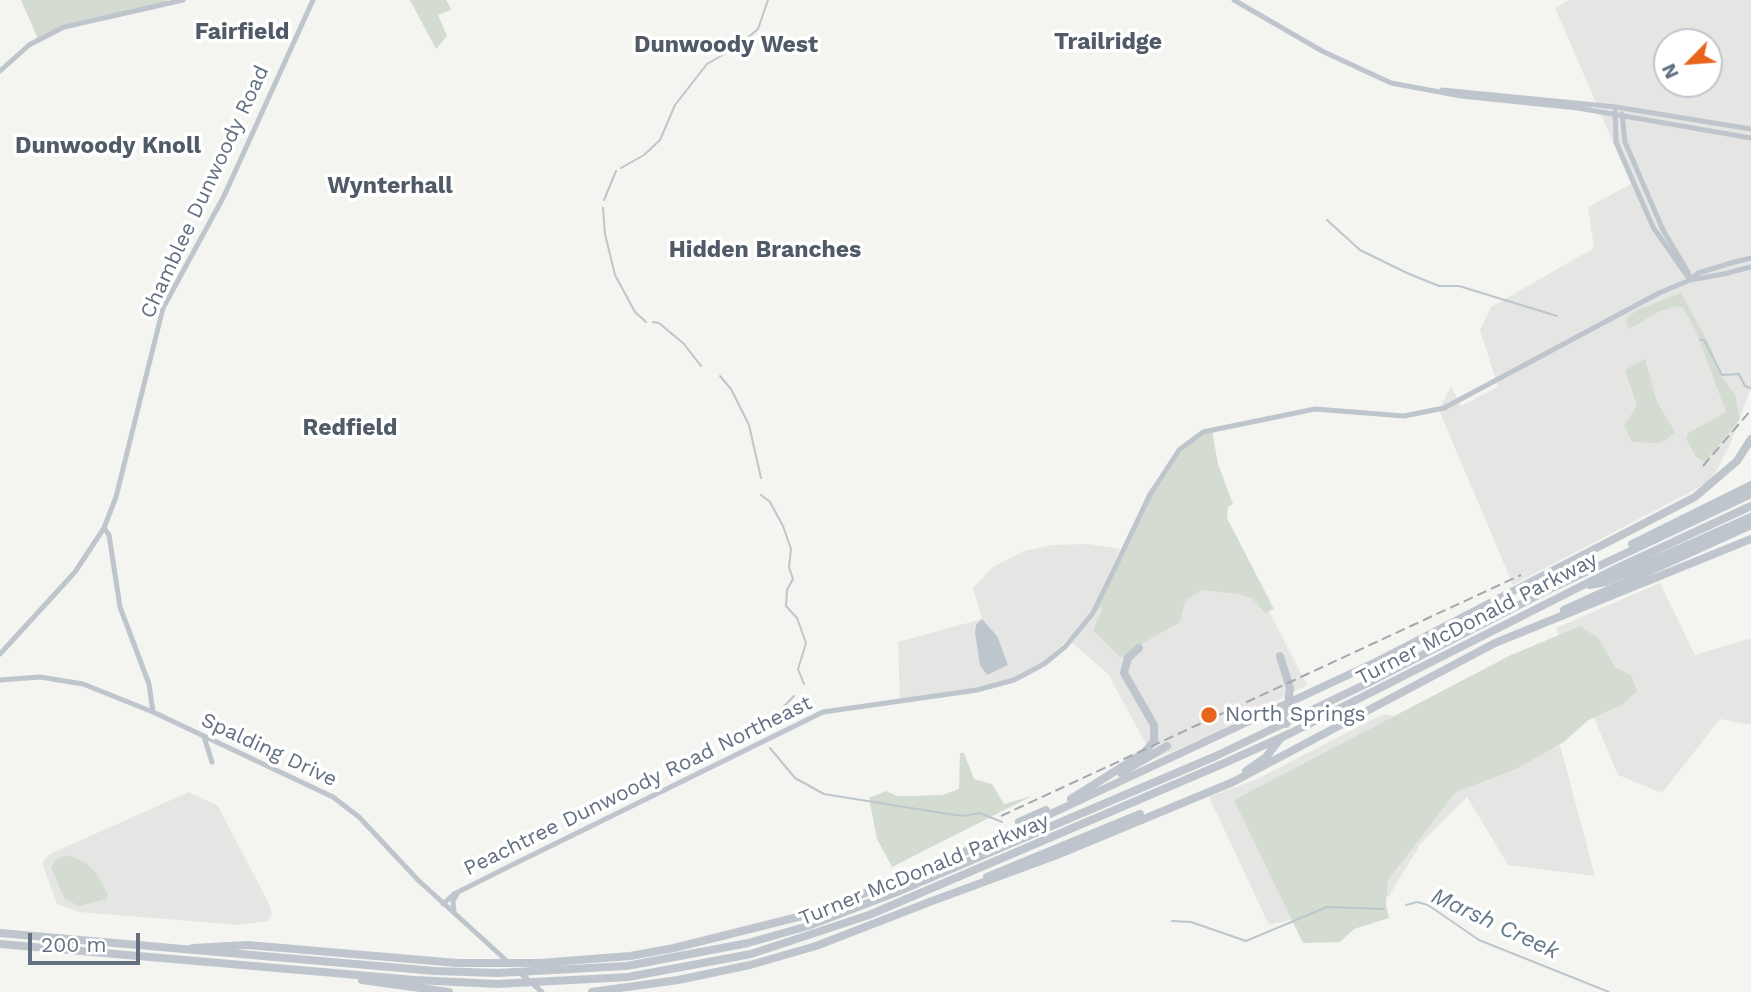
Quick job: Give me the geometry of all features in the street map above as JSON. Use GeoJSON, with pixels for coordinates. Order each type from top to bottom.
{"type":"FeatureCollection","features":[{"type":"Feature","properties":{"kind":"highway"},"geometry":{"type":"LineString","coordinates":[[1666,513],[1720,478],[1737,461],[1751,439]]}},
{"type":"Feature","properties":{"kind":"highway"},"geometry":{"type":"LineString","coordinates":[[187,949],[203,945],[248,945],[495,964],[630,956],[764,928],[840,903],[938,863],[1184,754],[1378,662],[1713,489],[1751,451]]}},
{"type":"Feature","properties":{"kind":"highway"},"geometry":{"type":"LineString","coordinates":[[1550,589],[1751,485]]}},
{"type":"Feature","properties":{"kind":"highway","name":"Turner McDonald Parkway"},"geometry":{"type":"LineString","coordinates":[[0,933],[435,971],[521,973],[648,963],[748,943],[807,926],[897,892],[1191,767],[1366,684],[1550,589],[1751,494]]}},
{"type":"Feature","properties":{"kind":"highway","name":"Turner McDonald Parkway"},"geometry":{"type":"LineString","coordinates":[[0,944],[465,984],[566,983],[680,969],[790,943],[869,915],[1257,748],[1576,588],[1751,506]]}},
{"type":"Feature","properties":{"kind":"highway"},"geometry":{"type":"LineString","coordinates":[[1576,588],[1605,582],[1751,517]]}},
{"type":"Feature","properties":{"kind":"highway"},"geometry":{"type":"LineString","coordinates":[[592,992],[678,980],[750,965],[816,946],[1057,855],[1233,782],[1438,671],[1537,625],[1610,587],[1751,525]]}},
{"type":"Feature","properties":{"kind":"highway"},"geometry":{"type":"LineString","coordinates":[[1537,625],[1751,539]]}},
{"type":"Feature","properties":{"kind":"highway"},"geometry":{"type":"LineString","coordinates":[[1090,789],[1144,753],[1154,741],[1152,721],[1124,673],[1128,658],[1139,648]]}},
{"type":"Feature","properties":{"kind":"highway"},"geometry":{"type":"LineString","coordinates":[[924,904],[1247,771],[1276,746],[1286,727],[1291,704],[1289,680],[1280,656]]}},
{"type":"Feature","properties":{"kind":"highway"},"geometry":{"type":"LineString","coordinates":[[938,863],[1090,789],[1167,746]]}},
{"type":"Feature","properties":{"kind":"highway"},"geometry":{"type":"LineString","coordinates":[[346,974],[390,986],[449,992]]}},
{"type":"Feature","properties":{"kind":"street"},"geometry":{"type":"LineString","coordinates":[[0,71],[29,45],[64,27],[183,0]]}},
{"type":"Feature","properties":{"kind":"street","name":"Chamblee Dunwoody Road"},"geometry":{"type":"LineString","coordinates":[[0,654],[75,572],[104,528],[116,497],[163,308],[224,196],[313,0]]}},
{"type":"Feature","properties":{"kind":"street"},"geometry":{"type":"LineString","coordinates":[[1234,0],[1376,78],[1423,89],[1619,115],[1751,138]]}},
{"type":"Feature","properties":{"kind":"street"},"geometry":{"type":"LineString","coordinates":[[1423,89],[1616,107],[1751,129]]}},
{"type":"Feature","properties":{"kind":"street"},"geometry":{"type":"LineString","coordinates":[[1616,107],[1630,155],[1663,230],[1690,280]]}},
{"type":"Feature","properties":{"kind":"street"},"geometry":{"type":"LineString","coordinates":[[1623,108],[1615,137],[1623,158],[1658,238],[1690,280]]}},
{"type":"Feature","properties":{"kind":"street"},"geometry":{"type":"LineString","coordinates":[[1623,158],[1630,155]]}},
{"type":"Feature","properties":{"kind":"street","name":"Peachtree Dunwoody Road Northeast"},"geometry":{"type":"LineString","coordinates":[[1690,280],[1698,273],[1751,258]]}},
{"type":"Feature","properties":{"kind":"street","name":"Peachtree Dunwoody Road Northeast"},"geometry":{"type":"LineString","coordinates":[[443,904],[458,892],[823,712],[977,690],[1014,680],[1044,664],[1082,628],[1104,590],[1150,495],[1179,450],[1203,432],[1315,409],[1404,416],[1444,408],[1643,301],[1690,280],[1751,267]]}},
{"type":"Feature","properties":{"kind":"street"},"geometry":{"type":"LineString","coordinates":[[104,528],[109,535],[120,607],[149,684],[153,712]]}},
{"type":"Feature","properties":{"kind":"street","name":"Spalding Drive"},"geometry":{"type":"LineString","coordinates":[[0,680],[58,678],[96,689],[153,712],[344,804],[443,904],[542,992]]}},
{"type":"Feature","properties":{"kind":"street"},"geometry":{"type":"LineString","coordinates":[[204,737],[212,762]]}},
{"type":"Feature","properties":{"kind":"street"},"geometry":{"type":"LineString","coordinates":[[456,915],[453,905],[458,892]]}},
{"type":"Feature","properties":{"kind":"shaded area"},"geometry":{"type":"Polygon","coordinates":[[[21,0],[168,2],[75,22],[38,39],[21,0]]]}},
{"type":"Feature","properties":{"kind":"shaded area"},"geometry":{"type":"Polygon","coordinates":[[[410,0],[446,0],[449,5],[451,10],[438,15],[447,36],[436,49],[410,0]]]}},
{"type":"Feature","properties":{"kind":"shaded area"},"geometry":{"type":"Polygon","coordinates":[[[1569,0],[1751,0],[1751,388],[1730,445],[1711,481],[1513,585],[1439,410],[1451,386],[1461,406],[1498,387],[1480,330],[1491,307],[1594,248],[1588,207],[1631,184],[1555,8],[1569,0]]]}},
{"type":"Feature","properties":{"kind":"shaded area"},"geometry":{"type":"Polygon","coordinates":[[[1681,293],[1711,348],[1721,376],[1735,394],[1740,419],[1705,462],[1696,457],[1686,438],[1688,433],[1726,412],[1697,333],[1683,308],[1678,306],[1660,311],[1629,329],[1626,323],[1628,317],[1637,310],[1681,293]]]}},
{"type":"Feature","properties":{"kind":"shaded area"},"geometry":{"type":"Polygon","coordinates":[[[1645,359],[1657,402],[1675,432],[1665,441],[1656,443],[1632,442],[1624,425],[1637,406],[1625,370],[1645,359]]]}},
{"type":"Feature","properties":{"kind":"shaded area"},"geometry":{"type":"Polygon","coordinates":[[[1212,430],[1218,464],[1233,504],[1228,507],[1227,518],[1274,609],[1265,613],[1252,598],[1201,590],[1185,601],[1180,622],[1135,648],[1124,658],[1120,657],[1093,630],[1103,607],[1093,611],[1148,492],[1185,442],[1212,430]]]}},
{"type":"Feature","properties":{"kind":"shaded area"},"geometry":{"type":"Polygon","coordinates":[[[1089,544],[1120,549],[1093,609],[1239,553],[1307,685],[1215,733],[1154,759],[1108,674],[1068,639],[1037,669],[1001,683],[900,702],[898,642],[982,619],[973,588],[993,567],[1024,551],[1053,545],[1089,544]]]}},
{"type":"Feature","properties":{"kind":"shaded area"},"geometry":{"type":"Polygon","coordinates":[[[1660,583],[1695,655],[1751,638],[1751,725],[1720,719],[1662,793],[1618,775],[1556,628],[1660,583]]]}},
{"type":"Feature","properties":{"kind":"shaded area"},"geometry":{"type":"Polygon","coordinates":[[[982,619],[997,636],[1008,665],[987,675],[980,665],[975,633],[976,625],[982,619]]]}},
{"type":"Feature","properties":{"kind":"shaded area"},"geometry":{"type":"Polygon","coordinates":[[[1580,626],[1598,638],[1615,667],[1631,675],[1637,691],[1623,704],[1587,721],[1564,742],[1516,769],[1456,792],[1388,880],[1386,905],[1389,918],[1354,929],[1340,942],[1303,943],[1234,800],[1509,656],[1580,626]]]}},
{"type":"Feature","properties":{"kind":"shaded area"},"geometry":{"type":"Polygon","coordinates":[[[1383,714],[1399,717],[1496,775],[1560,745],[1595,876],[1508,865],[1467,797],[1421,843],[1389,896],[1269,925],[1209,797],[1257,779],[1383,714]]]}},
{"type":"Feature","properties":{"kind":"shaded area"},"geometry":{"type":"Polygon","coordinates":[[[960,753],[964,753],[974,779],[992,784],[1004,804],[1032,796],[892,867],[877,839],[869,798],[886,791],[897,796],[911,796],[942,795],[959,789],[960,753]]]}},
{"type":"Feature","properties":{"kind":"shaded area"},"geometry":{"type":"Polygon","coordinates":[[[189,792],[218,806],[270,906],[272,914],[268,921],[239,925],[79,912],[57,904],[43,866],[43,861],[50,854],[189,792]]]}},
{"type":"Feature","properties":{"kind":"shaded area"},"geometry":{"type":"Polygon","coordinates":[[[67,855],[85,862],[96,873],[108,894],[107,899],[79,906],[64,898],[51,867],[58,858],[67,855]]]}},
{"type":"Feature","properties":{"kind":"waterway","name":"Marsh Creek"},"geometry":{"type":"LineString","coordinates":[[621,168],[644,155],[660,140],[675,105],[707,64],[738,46],[758,29],[768,0]]}},
{"type":"Feature","properties":{"kind":"waterway","name":"Marsh Creek"},"geometry":{"type":"LineString","coordinates":[[604,200],[616,171]]}},
{"type":"Feature","properties":{"kind":"waterway","name":"Marsh Creek"},"geometry":{"type":"LineString","coordinates":[[603,208],[605,234],[615,275],[635,312],[646,322]]}},
{"type":"Feature","properties":{"kind":"waterway"},"geometry":{"type":"LineString","coordinates":[[1327,220],[1360,250],[1407,273],[1439,286],[1459,286],[1557,316]]}},
{"type":"Feature","properties":{"kind":"waterway","name":"Marsh Creek"},"geometry":{"type":"LineString","coordinates":[[653,322],[659,323],[684,344],[701,366]]}},
{"type":"Feature","properties":{"kind":"waterway"},"geometry":{"type":"LineString","coordinates":[[1700,340],[1704,340],[1722,375],[1739,374],[1745,386],[1751,388]]}},
{"type":"Feature","properties":{"kind":"waterway","name":"Marsh Creek"},"geometry":{"type":"LineString","coordinates":[[720,376],[731,389],[749,425],[761,478]]}},
{"type":"Feature","properties":{"kind":"waterway","name":"Marsh Creek"},"geometry":{"type":"LineString","coordinates":[[761,495],[770,502],[791,549],[789,567],[793,579],[787,590],[786,606],[797,618],[806,643],[798,669],[804,684]]}},
{"type":"Feature","properties":{"kind":"waterway","name":"Marsh Creek"},"geometry":{"type":"LineString","coordinates":[[764,733],[764,727],[794,696]]}},
{"type":"Feature","properties":{"kind":"waterway","name":"Marsh Creek"},"geometry":{"type":"LineString","coordinates":[[770,748],[795,778],[824,794],[963,816],[980,813],[1002,822]]}},
{"type":"Feature","properties":{"kind":"waterway","name":"Marsh Creek"},"geometry":{"type":"LineString","coordinates":[[1406,905],[1417,902],[1428,905],[1479,940],[1609,992]]}},
{"type":"Feature","properties":{"kind":"waterway","name":"Marsh Creek"},"geometry":{"type":"LineString","coordinates":[[1172,921],[1191,922],[1246,941],[1327,907],[1384,909]]}},
{"type":"Feature","properties":{"kind":"railway"},"geometry":{"type":"LineString","coordinates":[[1703,466],[1751,410]]}},
{"type":"Feature","properties":{"kind":"railway"},"geometry":{"type":"LineString","coordinates":[[1001,816],[1521,575]]}},
{"type":"Feature","properties":{"kind":"place","name":"North Springs"},"geometry":{"type":"Point","coordinates":[1209,715]}},
{"type":"Feature","properties":{"kind":"district","name":"Fairfield"},"geometry":{"type":"Point","coordinates":[242,32]}},
{"type":"Feature","properties":{"kind":"district","name":"Trailridge"},"geometry":{"type":"Point","coordinates":[1108,42]}},
{"type":"Feature","properties":{"kind":"district","name":"Dunwoody West"},"geometry":{"type":"Point","coordinates":[726,45]}},
{"type":"Feature","properties":{"kind":"district","name":"Dunwoody Knoll"},"geometry":{"type":"Point","coordinates":[108,146]}},
{"type":"Feature","properties":{"kind":"district","name":"Wynterhall"},"geometry":{"type":"Point","coordinates":[390,186]}},
{"type":"Feature","properties":{"kind":"district","name":"Hidden Branches"},"geometry":{"type":"Point","coordinates":[765,250]}},
{"type":"Feature","properties":{"kind":"district","name":"Redfield"},"geometry":{"type":"Point","coordinates":[350,428]}}]}
